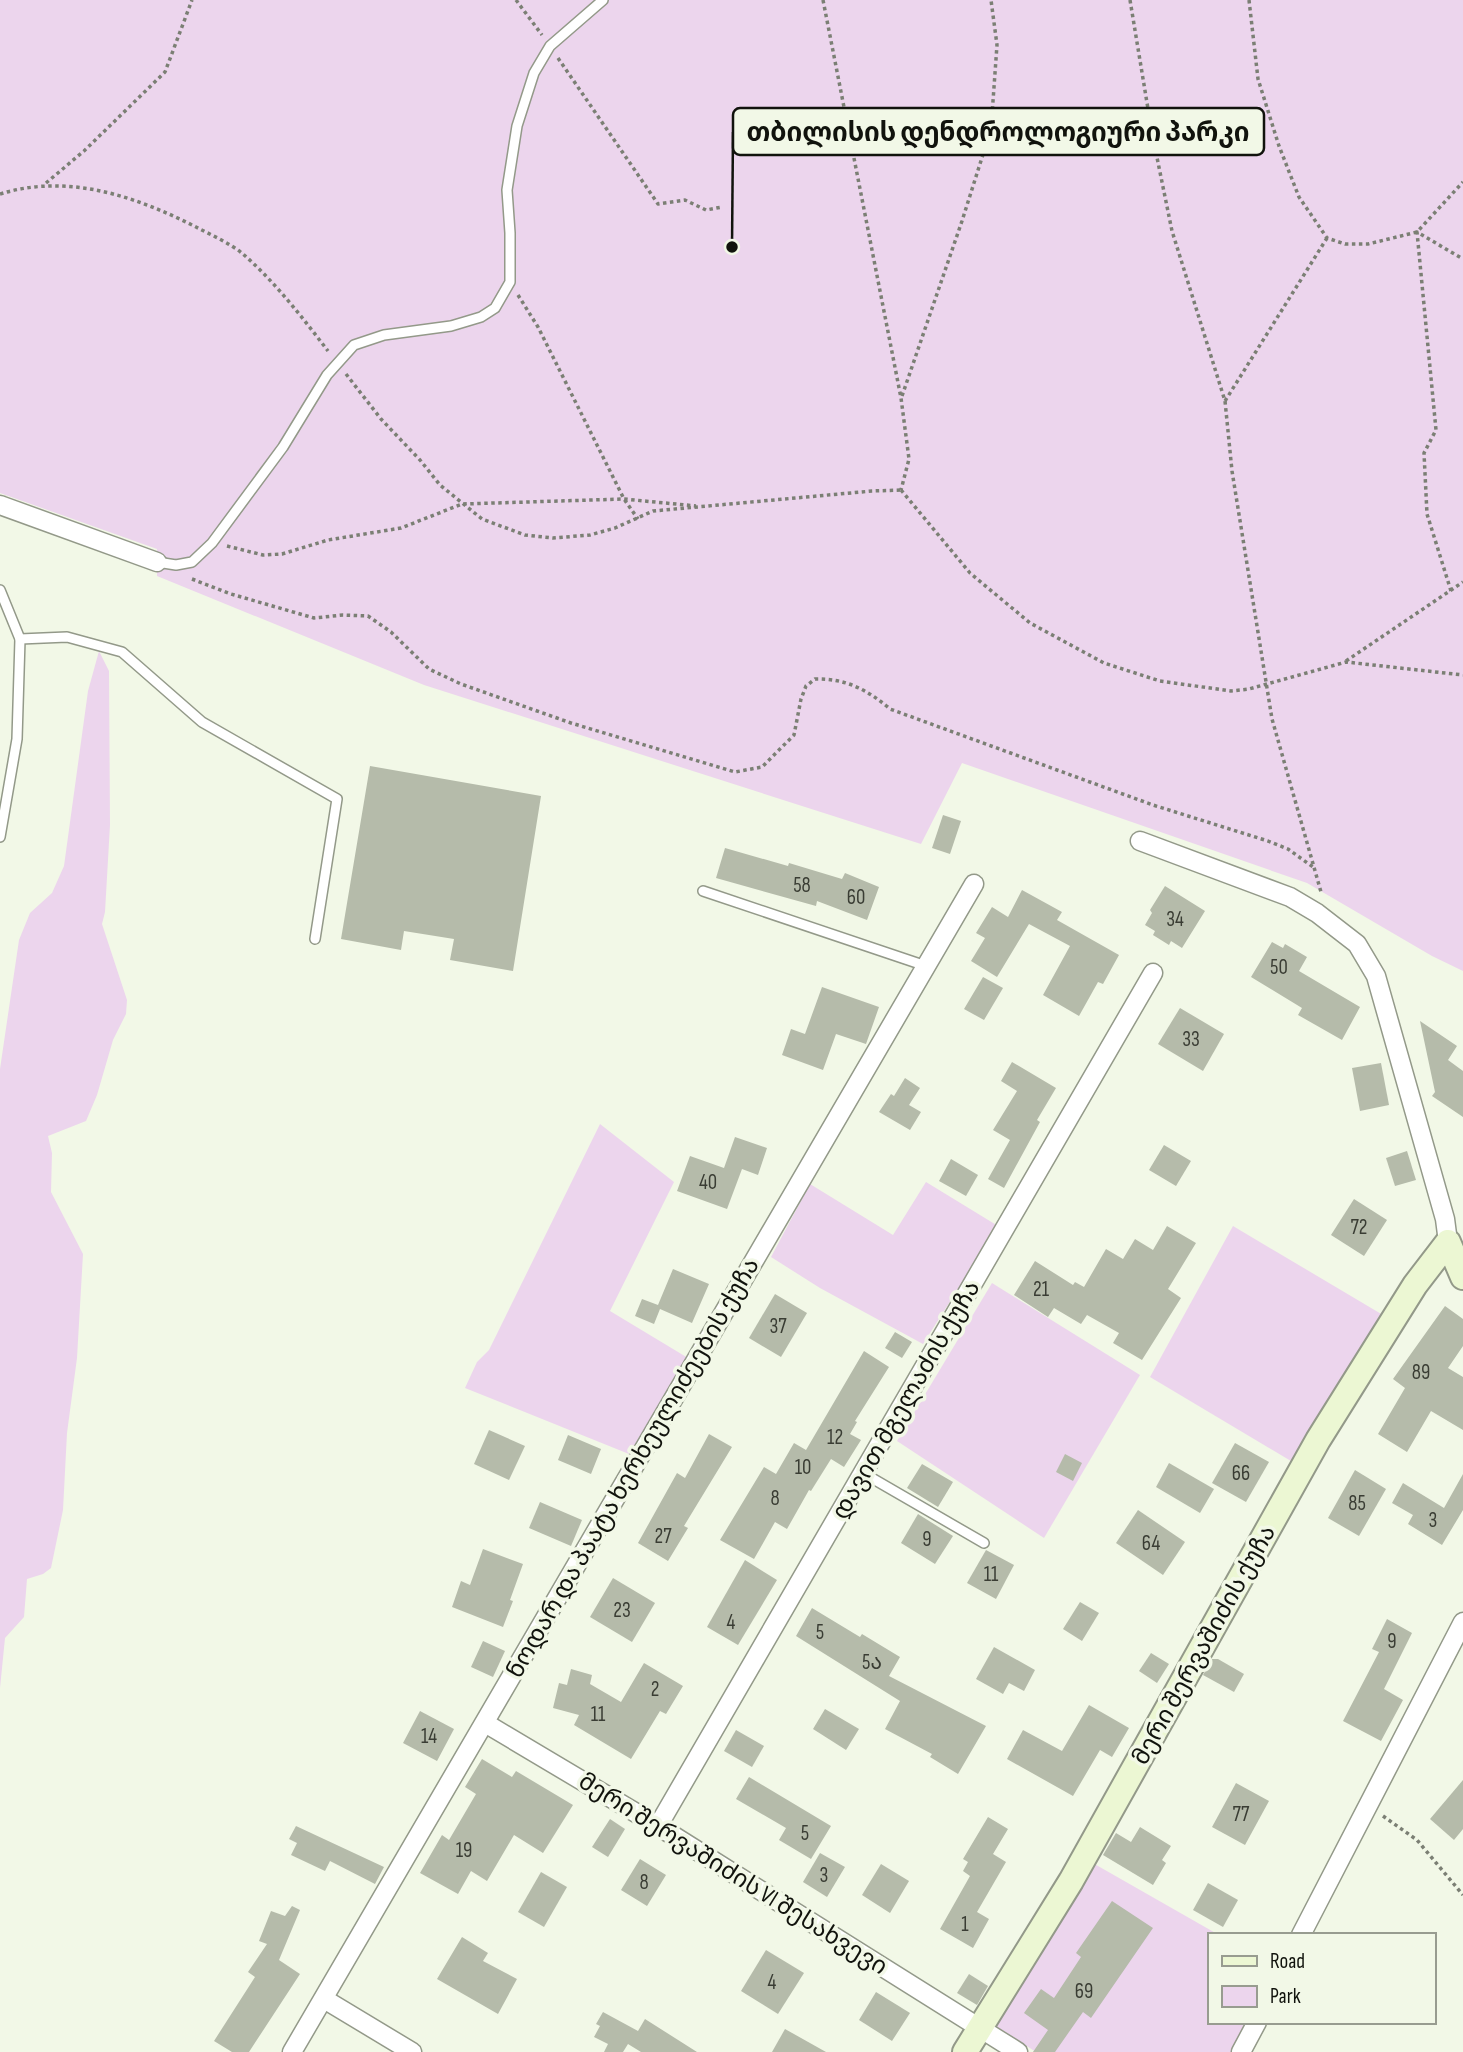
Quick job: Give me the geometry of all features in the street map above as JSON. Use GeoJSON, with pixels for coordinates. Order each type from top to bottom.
{"type":"FeatureCollection","features":[{"type":"Feature","properties":{"kind":"street"},"geometry":{"type":"LineString","coordinates":[[0,505],[157,562]]}},
{"type":"Feature","properties":{"kind":"street"},"geometry":{"type":"LineString","coordinates":[[1140,841],[1290,897],[1317,913],[1357,944],[1377,976],[1445,1219],[1448,1241],[1463,1278]]}},
{"type":"Feature","properties":{"kind":"street","name":"ნოდარ და პაატა ხერხეულიძეების ქუჩა"},"geometry":{"type":"LineString","coordinates":[[292,2052],[974,884]]}},
{"type":"Feature","properties":{"kind":"street","name":"დავით მგელაძის ქუჩა"},"geometry":{"type":"LineString","coordinates":[[658,1826],[1153,973]]}},
{"type":"Feature","properties":{"kind":"street","name":"მერი შერვაშიძის ქუჩა"},"geometry":{"type":"LineString","coordinates":[[965,2052],[1071,1881],[1318,1440],[1415,1285],[1448,1241]]}},
{"type":"Feature","properties":{"kind":"street"},"geometry":{"type":"LineString","coordinates":[[1302,1933],[1463,1622]]}},
{"type":"Feature","properties":{"kind":"street","name":"მერი შერვაშიძის VI შესახვევი"},"geometry":{"type":"LineString","coordinates":[[485,1723],[658,1826],[1018,2052]]}},
{"type":"Feature","properties":{"kind":"street"},"geometry":{"type":"LineString","coordinates":[[324,2000],[412,2052]]}},
{"type":"Feature","properties":{"kind":"street"},"geometry":{"type":"LineString","coordinates":[[1241,2052],[1256,2024]]}},
{"type":"Feature","properties":{"kind":"lane"},"geometry":{"type":"LineString","coordinates":[[157,562],[176,565],[192,562],[212,543],[284,447],[337,362],[354,345],[384,335],[451,327],[481,317],[495,308],[510,282],[507,190],[517,126],[534,73],[550,46],[603,0]]}},
{"type":"Feature","properties":{"kind":"lane"},"geometry":{"type":"LineString","coordinates":[[0,590],[20,639],[18,738],[0,837]]}},
{"type":"Feature","properties":{"kind":"lane"},"geometry":{"type":"LineString","coordinates":[[20,639],[67,637],[122,652],[202,722],[337,799],[315,939]]}},
{"type":"Feature","properties":{"kind":"lane"},"geometry":{"type":"LineString","coordinates":[[703,891],[926,966]]}},
{"type":"Feature","properties":{"kind":"lane"},"geometry":{"type":"LineString","coordinates":[[863,1473],[984,1544]]}},
{"type":"Feature","properties":{"kind":"path"},"geometry":{"type":"LineString","coordinates":[[44,185],[165,72],[192,0]]}},
{"type":"Feature","properties":{"kind":"path"},"geometry":{"type":"LineString","coordinates":[[516,0],[658,204],[685,200],[706,210],[722,207]]}},
{"type":"Feature","properties":{"kind":"path"},"geometry":{"type":"LineString","coordinates":[[823,0],[901,398],[909,459],[901,491]]}},
{"type":"Feature","properties":{"kind":"path"},"geometry":{"type":"LineString","coordinates":[[901,398],[991,129],[997,45],[991,0]]}},
{"type":"Feature","properties":{"kind":"path"},"geometry":{"type":"LineString","coordinates":[[1130,0],[1152,133],[1172,231],[1225,401],[1232,471],[1272,719],[1320,891]]}},
{"type":"Feature","properties":{"kind":"path"},"geometry":{"type":"LineString","coordinates":[[1249,0],[1258,79],[1279,146],[1299,197],[1327,238],[1345,244],[1368,244],[1417,232],[1463,182]]}},
{"type":"Feature","properties":{"kind":"path"},"geometry":{"type":"LineString","coordinates":[[0,194],[44,185],[92,188],[129,198],[178,218],[240,252],[274,283],[381,419],[440,485],[482,519],[525,535],[553,538],[603,532],[653,512],[872,491],[901,491],[970,573],[1030,623],[1104,663],[1160,681],[1231,691],[1249,689],[1346,662],[1463,582]]}},
{"type":"Feature","properties":{"kind":"path"},"geometry":{"type":"LineString","coordinates":[[1417,232],[1463,258]]}},
{"type":"Feature","properties":{"kind":"path"},"geometry":{"type":"LineString","coordinates":[[1417,232],[1436,430],[1424,453],[1427,514],[1451,591]]}},
{"type":"Feature","properties":{"kind":"path"},"geometry":{"type":"LineString","coordinates":[[1225,401],[1327,238]]}},
{"type":"Feature","properties":{"kind":"path"},"geometry":{"type":"LineString","coordinates":[[510,282],[538,327],[624,499],[638,519]]}},
{"type":"Feature","properties":{"kind":"path"},"geometry":{"type":"LineString","coordinates":[[212,543],[263,555],[282,554],[328,540],[401,528],[462,504],[624,499],[705,506]]}},
{"type":"Feature","properties":{"kind":"path"},"geometry":{"type":"LineString","coordinates":[[176,565],[192,579],[231,594],[314,618],[368,616],[391,632],[429,669],[461,684],[571,723],[735,772],[762,767],[794,735],[806,686],[815,679],[845,682],[874,695],[890,709],[1153,805],[1278,845],[1313,867]]}},
{"type":"Feature","properties":{"kind":"path"},"geometry":{"type":"LineString","coordinates":[[1346,662],[1463,675]]}},
{"type":"Feature","properties":{"kind":"path"},"geometry":{"type":"LineString","coordinates":[[1368,1805],[1417,1840],[1463,1895]]}},
{"type":"Feature","properties":{"kind":"green space"},"geometry":{"type":"Polygon","coordinates":[[[0,0],[1463,0],[1463,971],[1432,956],[1307,883],[962,763],[921,844],[424,685],[157,576],[157,549],[0,493],[0,0]]]}},
{"type":"Feature","properties":{"kind":"green space"},"geometry":{"type":"Polygon","coordinates":[[[99,651],[109,671],[110,825],[102,924],[127,1000],[126,1014],[113,1040],[97,1095],[86,1121],[48,1136],[52,1153],[51,1192],[83,1254],[77,1358],[67,1433],[63,1510],[51,1568],[43,1574],[27,1579],[24,1617],[5,1638],[0,1688],[0,1069],[19,940],[30,913],[52,893],[64,866],[88,691],[99,651]]]}},
{"type":"Feature","properties":{"kind":"green space"},"geometry":{"type":"Polygon","coordinates":[[[600,1124],[674,1182],[610,1311],[688,1358],[629,1454],[465,1388],[477,1362],[489,1350],[600,1124]]]}},
{"type":"Feature","properties":{"kind":"green space"},"geometry":{"type":"Polygon","coordinates":[[[926,1182],[998,1226],[923,1344],[820,1288],[771,1257],[810,1184],[893,1235],[926,1182]]]}},
{"type":"Feature","properties":{"kind":"green space"},"geometry":{"type":"Polygon","coordinates":[[[1233,1226],[1388,1318],[1296,1464],[1150,1377],[1233,1226]]]}},
{"type":"Feature","properties":{"kind":"green space"},"geometry":{"type":"Polygon","coordinates":[[[992,1283],[1140,1375],[1044,1538],[897,1441],[992,1283]]]}},
{"type":"Feature","properties":{"kind":"green space"},"geometry":{"type":"Polygon","coordinates":[[[1091,1862],[1215,1933],[1208,1933],[1208,2024],[1248,2024],[1232,2052],[1036,2052],[991,2023],[1091,1862]]]}},
{"type":"Feature","properties":{"kind":"building"},"geometry":{"type":"Polygon","coordinates":[[[370,766],[541,796],[513,971],[450,960],[454,939],[404,931],[401,950],[341,939],[370,766]]]}},
{"type":"Feature","properties":{"kind":"building"},"geometry":{"type":"Polygon","coordinates":[[[943,815],[961,821],[950,854],[932,848],[943,815]]]}},
{"type":"Feature","properties":{"kind":"building"},"geometry":{"type":"Polygon","coordinates":[[[725,848],[842,879],[845,873],[879,887],[867,920],[817,901],[816,906],[716,878],[725,848]]]}},
{"type":"Feature","properties":{"kind":"building"},"geometry":{"type":"Polygon","coordinates":[[[1165,886],[1205,911],[1182,948],[1171,941],[1169,945],[1153,935],[1155,931],[1145,925],[1152,913],[1150,910],[1165,886]]]}},
{"type":"Feature","properties":{"kind":"building"},"geometry":{"type":"Polygon","coordinates":[[[1022,890],[1062,912],[1057,920],[1119,955],[1103,984],[1098,982],[1079,1016],[1043,995],[1070,946],[1029,924],[997,977],[971,961],[985,938],[976,933],[992,907],[1008,917],[1022,890]]]}},
{"type":"Feature","properties":{"kind":"building"},"geometry":{"type":"Polygon","coordinates":[[[1272,942],[1283,948],[1285,944],[1307,957],[1299,971],[1360,1007],[1342,1040],[1298,1015],[1302,1008],[1251,977],[1272,942]]]}},
{"type":"Feature","properties":{"kind":"building"},"geometry":{"type":"Polygon","coordinates":[[[983,977],[1003,988],[984,1020],[964,1009],[983,977]]]}},
{"type":"Feature","properties":{"kind":"building"},"geometry":{"type":"Polygon","coordinates":[[[822,987],[879,1007],[866,1044],[836,1034],[823,1070],[782,1055],[791,1029],[805,1034],[822,987]]]}},
{"type":"Feature","properties":{"kind":"building"},"geometry":{"type":"Polygon","coordinates":[[[1180,1008],[1224,1034],[1203,1071],[1158,1044],[1180,1008]]]}},
{"type":"Feature","properties":{"kind":"building"},"geometry":{"type":"Polygon","coordinates":[[[1420,1021],[1457,1046],[1448,1060],[1463,1071],[1463,1117],[1432,1096],[1435,1092],[1420,1021]]]}},
{"type":"Feature","properties":{"kind":"building"},"geometry":{"type":"Polygon","coordinates":[[[1012,1062],[1056,1088],[1004,1188],[988,1179],[1010,1140],[993,1130],[1017,1091],[1001,1081],[1012,1062]]]}},
{"type":"Feature","properties":{"kind":"building"},"geometry":{"type":"Polygon","coordinates":[[[1381,1063],[1389,1105],[1360,1111],[1352,1068],[1381,1063]]]}},
{"type":"Feature","properties":{"kind":"building"},"geometry":{"type":"Polygon","coordinates":[[[905,1078],[920,1088],[909,1105],[921,1112],[910,1130],[879,1112],[891,1094],[894,1096],[905,1078]]]}},
{"type":"Feature","properties":{"kind":"building"},"geometry":{"type":"Polygon","coordinates":[[[735,1137],[767,1148],[758,1175],[742,1169],[727,1209],[677,1191],[690,1156],[724,1168],[735,1137]]]}},
{"type":"Feature","properties":{"kind":"building"},"geometry":{"type":"Polygon","coordinates":[[[1164,1145],[1191,1161],[1176,1186],[1149,1170],[1164,1145]]]}},
{"type":"Feature","properties":{"kind":"building"},"geometry":{"type":"Polygon","coordinates":[[[1407,1151],[1416,1180],[1395,1186],[1386,1158],[1407,1151]]]}},
{"type":"Feature","properties":{"kind":"building"},"geometry":{"type":"Polygon","coordinates":[[[951,1159],[978,1175],[966,1196],[939,1181],[951,1159]]]}},
{"type":"Feature","properties":{"kind":"building"},"geometry":{"type":"Polygon","coordinates":[[[1354,1199],[1387,1220],[1364,1256],[1331,1235],[1354,1199]]]}},
{"type":"Feature","properties":{"kind":"building"},"geometry":{"type":"Polygon","coordinates":[[[1167,1226],[1196,1243],[1168,1289],[1181,1298],[1142,1360],[1113,1343],[1119,1333],[1087,1315],[1081,1324],[1054,1308],[1048,1317],[1014,1295],[1035,1261],[1073,1285],[1075,1282],[1084,1287],[1106,1249],[1123,1259],[1135,1239],[1153,1250],[1167,1226]]]}},
{"type":"Feature","properties":{"kind":"building"},"geometry":{"type":"Polygon","coordinates":[[[673,1269],[709,1284],[692,1323],[660,1309],[654,1324],[635,1316],[642,1299],[658,1305],[673,1269]]]}},
{"type":"Feature","properties":{"kind":"building"},"geometry":{"type":"Polygon","coordinates":[[[775,1294],[807,1313],[781,1357],[749,1338],[775,1294]]]}},
{"type":"Feature","properties":{"kind":"building"},"geometry":{"type":"Polygon","coordinates":[[[1445,1306],[1463,1319],[1463,1346],[1448,1368],[1463,1377],[1463,1430],[1431,1411],[1407,1452],[1378,1434],[1405,1388],[1393,1379],[1445,1306]]]}},
{"type":"Feature","properties":{"kind":"building"},"geometry":{"type":"Polygon","coordinates":[[[895,1332],[912,1342],[902,1358],[885,1348],[895,1332]]]}},
{"type":"Feature","properties":{"kind":"building"},"geometry":{"type":"Polygon","coordinates":[[[864,1351],[889,1367],[855,1421],[857,1422],[850,1434],[861,1440],[844,1467],[831,1459],[811,1491],[809,1490],[787,1529],[775,1522],[754,1559],[720,1540],[764,1467],[776,1474],[794,1443],[806,1450],[864,1351]]]}},
{"type":"Feature","properties":{"kind":"building"},"geometry":{"type":"Polygon","coordinates":[[[489,1430],[525,1446],[509,1480],[474,1464],[489,1430]]]}},
{"type":"Feature","properties":{"kind":"building"},"geometry":{"type":"Polygon","coordinates":[[[709,1434],[732,1447],[684,1526],[688,1528],[668,1561],[638,1543],[677,1473],[685,1478],[709,1434]]]}},
{"type":"Feature","properties":{"kind":"building"},"geometry":{"type":"Polygon","coordinates":[[[568,1435],[601,1449],[591,1474],[558,1460],[568,1435]]]}},
{"type":"Feature","properties":{"kind":"building"},"geometry":{"type":"Polygon","coordinates":[[[1235,1443],[1269,1462],[1246,1502],[1212,1483],[1235,1443]]]}},
{"type":"Feature","properties":{"kind":"building"},"geometry":{"type":"Polygon","coordinates":[[[1065,1454],[1082,1463],[1073,1481],[1056,1472],[1065,1454]]]}},
{"type":"Feature","properties":{"kind":"building"},"geometry":{"type":"Polygon","coordinates":[[[1169,1463],[1214,1489],[1200,1513],[1156,1487],[1169,1463]]]}},
{"type":"Feature","properties":{"kind":"building"},"geometry":{"type":"Polygon","coordinates":[[[922,1464],[953,1482],[938,1507],[907,1488],[922,1464]]]}},
{"type":"Feature","properties":{"kind":"building"},"geometry":{"type":"Polygon","coordinates":[[[1355,1470],[1386,1489],[1359,1536],[1328,1518],[1355,1470]]]}},
{"type":"Feature","properties":{"kind":"building"},"geometry":{"type":"Polygon","coordinates":[[[1463,1474],[1463,1510],[1442,1545],[1408,1524],[1413,1515],[1392,1503],[1403,1483],[1444,1508],[1463,1474]]]}},
{"type":"Feature","properties":{"kind":"building"},"geometry":{"type":"Polygon","coordinates":[[[540,1502],[582,1520],[571,1546],[529,1528],[540,1502]]]}},
{"type":"Feature","properties":{"kind":"building"},"geometry":{"type":"Polygon","coordinates":[[[1138,1510],[1185,1542],[1163,1575],[1116,1543],[1138,1510]]]}},
{"type":"Feature","properties":{"kind":"building"},"geometry":{"type":"Polygon","coordinates":[[[918,1514],[953,1536],[935,1564],[901,1543],[918,1514]]]}},
{"type":"Feature","properties":{"kind":"building"},"geometry":{"type":"Polygon","coordinates":[[[483,1549],[523,1564],[503,1627],[452,1607],[461,1581],[470,1585],[483,1549]]]}},
{"type":"Feature","properties":{"kind":"building"},"geometry":{"type":"Polygon","coordinates":[[[986,1550],[1014,1565],[996,1599],[967,1583],[986,1550]]]}},
{"type":"Feature","properties":{"kind":"building"},"geometry":{"type":"Polygon","coordinates":[[[745,1560],[777,1580],[738,1645],[707,1627],[745,1560]]]}},
{"type":"Feature","properties":{"kind":"building"},"geometry":{"type":"Polygon","coordinates":[[[613,1578],[655,1603],[632,1642],[590,1617],[613,1578]]]}},
{"type":"Feature","properties":{"kind":"building"},"geometry":{"type":"Polygon","coordinates":[[[1080,1602],[1099,1613],[1082,1641],[1063,1629],[1080,1602]]]}},
{"type":"Feature","properties":{"kind":"building"},"geometry":{"type":"Polygon","coordinates":[[[812,1608],[900,1657],[889,1676],[986,1726],[958,1774],[930,1757],[932,1754],[885,1729],[900,1701],[796,1636],[812,1608]]]}},
{"type":"Feature","properties":{"kind":"building"},"geometry":{"type":"Polygon","coordinates":[[[1387,1619],[1412,1633],[1384,1689],[1403,1700],[1381,1741],[1343,1721],[1379,1652],[1372,1649],[1387,1619]]]}},
{"type":"Feature","properties":{"kind":"building"},"geometry":{"type":"Polygon","coordinates":[[[483,1641],[505,1651],[493,1677],[471,1667],[483,1641]]]}},
{"type":"Feature","properties":{"kind":"building"},"geometry":{"type":"Polygon","coordinates":[[[994,1647],[1035,1670],[1024,1691],[1009,1683],[1003,1694],[976,1679],[994,1647]]]}},
{"type":"Feature","properties":{"kind":"building"},"geometry":{"type":"Polygon","coordinates":[[[1151,1653],[1169,1664],[1157,1683],[1139,1671],[1151,1653]]]}},
{"type":"Feature","properties":{"kind":"building"},"geometry":{"type":"Polygon","coordinates":[[[1212,1659],[1218,1659],[1244,1674],[1234,1692],[1203,1675],[1212,1659]]]}},
{"type":"Feature","properties":{"kind":"building"},"geometry":{"type":"Polygon","coordinates":[[[644,1663],[683,1686],[666,1714],[660,1711],[631,1759],[574,1725],[579,1715],[553,1708],[559,1683],[567,1685],[571,1669],[592,1675],[590,1684],[621,1702],[644,1663]]]}},
{"type":"Feature","properties":{"kind":"building"},"geometry":{"type":"Polygon","coordinates":[[[1089,1705],[1129,1728],[1112,1757],[1100,1750],[1073,1796],[1007,1759],[1023,1730],[1062,1751],[1089,1705]]]}},
{"type":"Feature","properties":{"kind":"building"},"geometry":{"type":"Polygon","coordinates":[[[825,1709],[859,1729],[846,1750],[813,1729],[825,1709]]]}},
{"type":"Feature","properties":{"kind":"building"},"geometry":{"type":"Polygon","coordinates":[[[420,1711],[454,1729],[437,1761],[403,1743],[420,1711]]]}},
{"type":"Feature","properties":{"kind":"building"},"geometry":{"type":"Polygon","coordinates":[[[736,1730],[764,1746],[752,1767],[724,1751],[736,1730]]]}},
{"type":"Feature","properties":{"kind":"building"},"geometry":{"type":"Polygon","coordinates":[[[482,1759],[512,1777],[516,1771],[573,1805],[543,1853],[514,1835],[487,1881],[471,1871],[458,1894],[420,1873],[442,1835],[449,1840],[476,1794],[465,1787],[482,1759]]]}},
{"type":"Feature","properties":{"kind":"building"},"geometry":{"type":"Polygon","coordinates":[[[749,1777],[831,1826],[811,1859],[779,1840],[786,1828],[736,1799],[749,1777]]]}},
{"type":"Feature","properties":{"kind":"building"},"geometry":{"type":"Polygon","coordinates":[[[1463,1780],[1463,1829],[1454,1840],[1430,1819],[1463,1780]]]}},
{"type":"Feature","properties":{"kind":"building"},"geometry":{"type":"Polygon","coordinates":[[[1236,1783],[1269,1801],[1245,1845],[1212,1827],[1236,1783]]]}},
{"type":"Feature","properties":{"kind":"building"},"geometry":{"type":"Polygon","coordinates":[[[988,1817],[1008,1829],[993,1854],[1006,1862],[977,1912],[989,1919],[973,1948],[940,1929],[970,1876],[963,1871],[968,1862],[963,1859],[988,1817]]]}},
{"type":"Feature","properties":{"kind":"building"},"geometry":{"type":"Polygon","coordinates":[[[610,1819],[625,1829],[608,1857],[592,1847],[610,1819]]]}},
{"type":"Feature","properties":{"kind":"building"},"geometry":{"type":"Polygon","coordinates":[[[296,1826],[384,1867],[375,1884],[330,1861],[325,1871],[291,1855],[297,1843],[289,1839],[296,1826]]]}},
{"type":"Feature","properties":{"kind":"building"},"geometry":{"type":"Polygon","coordinates":[[[1140,1827],[1171,1846],[1162,1860],[1166,1863],[1153,1885],[1103,1855],[1116,1833],[1131,1842],[1140,1827]]]}},
{"type":"Feature","properties":{"kind":"building"},"geometry":{"type":"Polygon","coordinates":[[[820,1853],[845,1867],[827,1897],[803,1882],[820,1853]]]}},
{"type":"Feature","properties":{"kind":"building"},"geometry":{"type":"Polygon","coordinates":[[[640,1859],[666,1875],[647,1906],[621,1890],[640,1859]]]}},
{"type":"Feature","properties":{"kind":"building"},"geometry":{"type":"Polygon","coordinates":[[[881,1864],[909,1881],[890,1913],[862,1895],[881,1864]]]}},
{"type":"Feature","properties":{"kind":"building"},"geometry":{"type":"Polygon","coordinates":[[[541,1872],[567,1887],[544,1927],[518,1912],[541,1872]]]}},
{"type":"Feature","properties":{"kind":"building"},"geometry":{"type":"Polygon","coordinates":[[[1208,1883],[1238,1900],[1223,1927],[1193,1910],[1208,1883]]]}},
{"type":"Feature","properties":{"kind":"building"},"geometry":{"type":"Polygon","coordinates":[[[1112,1901],[1153,1928],[1091,2018],[1083,2012],[1055,2052],[1033,2052],[1048,2030],[1024,2013],[1041,1989],[1054,1998],[1081,1957],[1076,1953],[1112,1901]]]}},
{"type":"Feature","properties":{"kind":"building"},"geometry":{"type":"Polygon","coordinates":[[[292,1906],[300,1910],[279,1960],[300,1974],[249,2052],[232,2052],[214,2041],[255,1977],[248,1972],[267,1944],[259,1941],[271,1911],[285,1916],[292,1906]]]}},
{"type":"Feature","properties":{"kind":"building"},"geometry":{"type":"Polygon","coordinates":[[[462,1937],[488,1953],[483,1961],[517,1979],[498,2014],[437,1979],[462,1937]]]}},
{"type":"Feature","properties":{"kind":"building"},"geometry":{"type":"Polygon","coordinates":[[[766,1950],[804,1973],[778,2014],[741,1991],[766,1950]]]}},
{"type":"Feature","properties":{"kind":"building"},"geometry":{"type":"Polygon","coordinates":[[[969,1974],[988,1986],[977,2005],[957,1993],[969,1974]]]}},
{"type":"Feature","properties":{"kind":"building"},"geometry":{"type":"Polygon","coordinates":[[[876,1992],[910,2013],[892,2041],[859,2020],[876,1992]]]}},
{"type":"Feature","properties":{"kind":"building"},"geometry":{"type":"Polygon","coordinates":[[[603,2012],[638,2031],[645,2019],[697,2052],[641,2052],[628,2044],[623,2052],[604,2052],[608,2044],[594,2037],[600,2026],[596,2024],[603,2012]]]}},
{"type":"Feature","properties":{"kind":"building"},"geometry":{"type":"Polygon","coordinates":[[[785,2029],[826,2052],[772,2052],[785,2029]]]}},
{"type":"Feature","properties":{"kind":"place","name":"თბილისის დენდროლოგიური პარკი"},"geometry":{"type":"Point","coordinates":[732,247]}}]}
